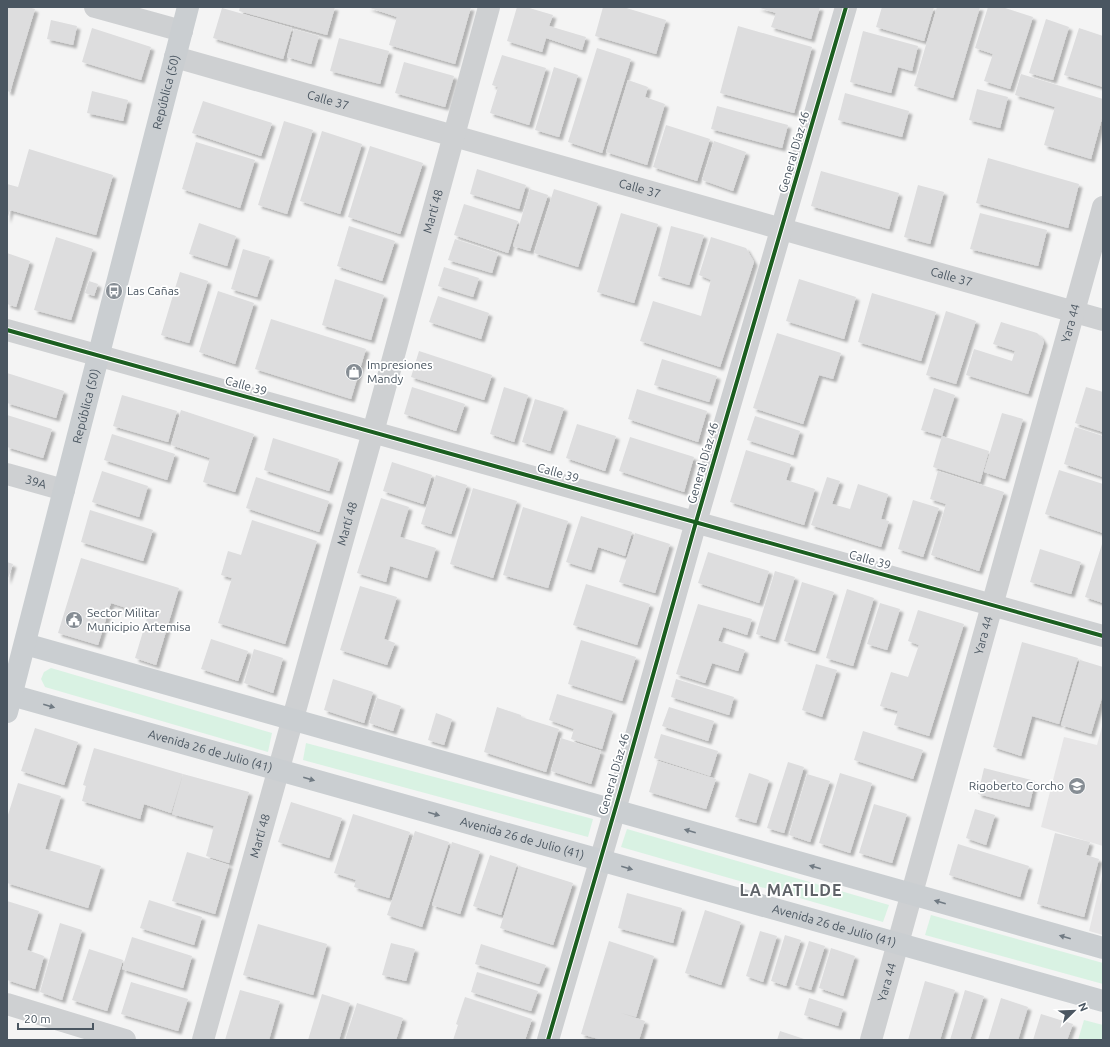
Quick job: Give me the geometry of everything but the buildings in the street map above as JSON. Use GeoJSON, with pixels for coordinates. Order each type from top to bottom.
{"type":"FeatureCollection","features":[{"type":"Feature","properties":{"kind":"main road","name":"República (50)"},"geometry":{"type":"LineString","coordinates":[[9,704],[188,7]]}},
{"type":"Feature","properties":{"kind":"main road"},"geometry":{"type":"LineString","coordinates":[[25,644],[1103,948]]}},
{"type":"Feature","properties":{"kind":"main road","name":"Avenida 26 de Julio (41)"},"geometry":{"type":"LineString","coordinates":[[9,704],[278,770],[1103,1001]]}},
{"type":"Feature","properties":{"kind":"street"},"geometry":{"type":"LineString","coordinates":[[95,7],[182,32]]}},
{"type":"Feature","properties":{"kind":"street","name":"Martí 48"},"geometry":{"type":"LineString","coordinates":[[203,1040],[373,432],[489,7]]}},
{"type":"Feature","properties":{"kind":"street","name":"General Díaz 46"},"geometry":{"type":"LineString","coordinates":[[548,1040],[615,810],[696,522],[846,7]]}},
{"type":"Feature","properties":{"kind":"street","name":"Calle 37"},"geometry":{"type":"LineString","coordinates":[[175,57],[1103,320]]}},
{"type":"Feature","properties":{"kind":"street","name":"Yara 44"},"geometry":{"type":"LineString","coordinates":[[871,1040],[1103,207]]}},
{"type":"Feature","properties":{"kind":"street","name":"Calle 39"},"geometry":{"type":"LineString","coordinates":[[7,330],[1103,636]]}},
{"type":"Feature","properties":{"kind":"street","name":"39A"},"geometry":{"type":"LineString","coordinates":[[7,474],[64,490]]}},
{"type":"Feature","properties":{"kind":"street"},"geometry":{"type":"LineString","coordinates":[[7,1004],[125,1040]]}},
{"type":"Feature","properties":{"kind":"shaded area","name":"Rigoberto Corcho"},"geometry":{"type":"Polygon","coordinates":[[[1103,723],[1103,846],[1041,827],[1064,737],[1097,745],[1103,723]]]}},
{"type":"Feature","properties":{"kind":"shaded area"},"geometry":{"type":"Polygon","coordinates":[[[1103,872],[1103,935],[1089,931],[1103,872]]]}},
{"type":"Feature","properties":{"kind":"green space"},"geometry":{"type":"Polygon","coordinates":[[[51,668],[272,733],[268,752],[45,687],[41,679],[44,672],[51,668]]]}},
{"type":"Feature","properties":{"kind":"green space"},"geometry":{"type":"Polygon","coordinates":[[[306,743],[593,819],[588,837],[303,760],[306,743]]]}},
{"type":"Feature","properties":{"kind":"green space"},"geometry":{"type":"Polygon","coordinates":[[[627,829],[889,905],[883,922],[621,847],[627,829]]]}},
{"type":"Feature","properties":{"kind":"green space"},"geometry":{"type":"Polygon","coordinates":[[[931,915],[1103,963],[1103,984],[925,935],[931,915]]]}},
{"type":"Feature","properties":{"kind":"green space"},"geometry":{"type":"Polygon","coordinates":[[[1084,1020],[1103,1025],[1103,1040],[1078,1040],[1084,1020]]]}},
{"type":"Feature","properties":{"kind":"cycle path"},"geometry":{"type":"LineString","coordinates":[[548,1040],[621,789],[696,522],[846,7]]}},
{"type":"Feature","properties":{"kind":"cycle path"},"geometry":{"type":"LineString","coordinates":[[7,330],[1103,636]]}},
{"type":"Feature","properties":{"kind":"place","name":"Las Cañas"},"geometry":{"type":"Point","coordinates":[114,291]}},
{"type":"Feature","properties":{"kind":"place","name":"Impresiones Mandy"},"geometry":{"type":"Point","coordinates":[354,372]}},
{"type":"Feature","properties":{"kind":"place","name":"Sector Militar Municipio Artemisa"},"geometry":{"type":"Point","coordinates":[74,620]}},
{"type":"Feature","properties":{"kind":"place","name":"Rigoberto Corcho"},"geometry":{"type":"Point","coordinates":[1077,786]}},
{"type":"Feature","properties":{"kind":"district","name":"LA MATILDE"},"geometry":{"type":"Point","coordinates":[791,890]}}]}
